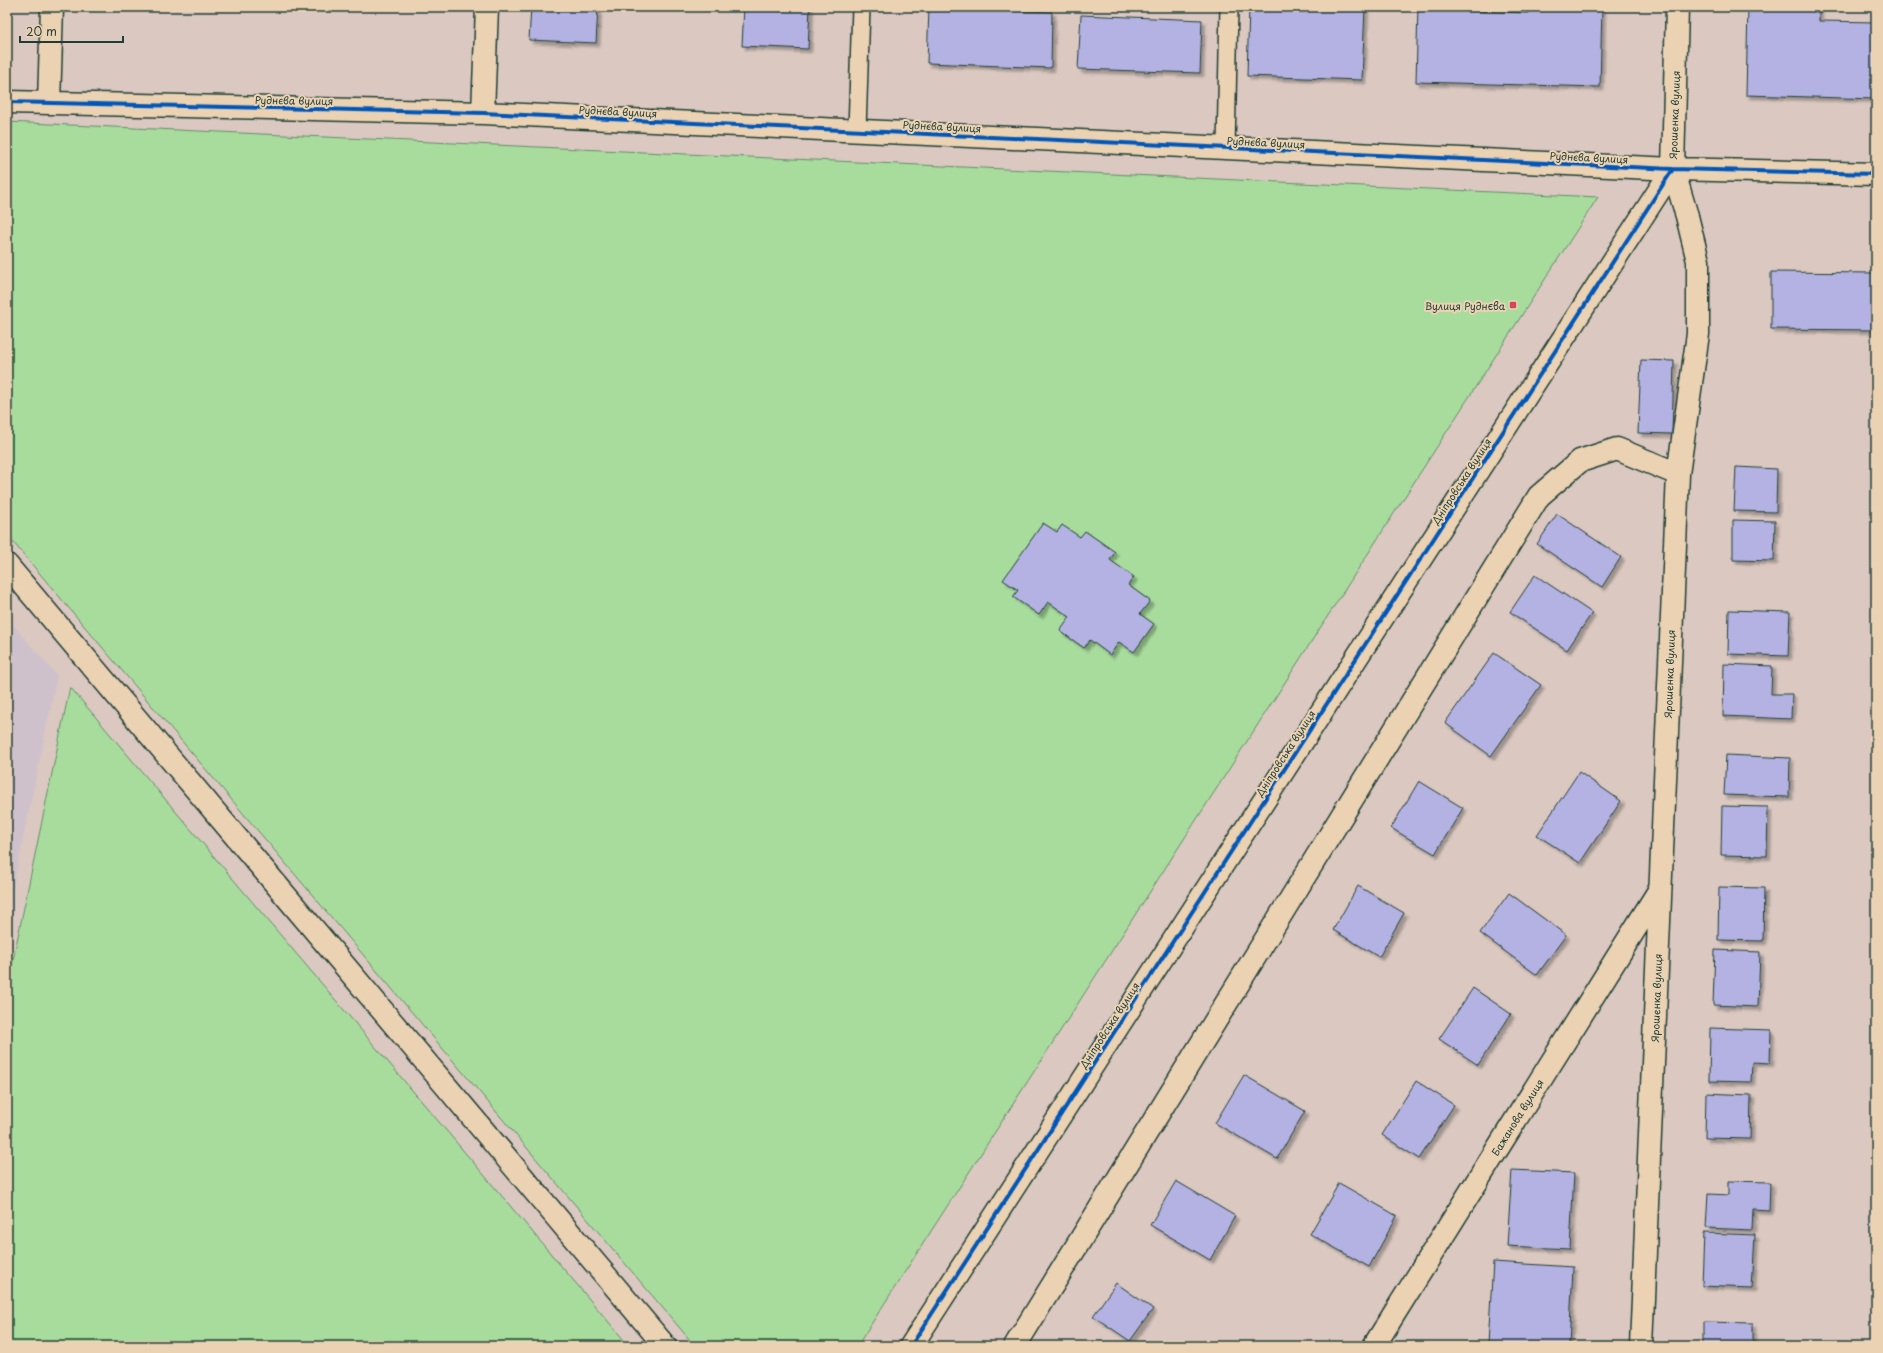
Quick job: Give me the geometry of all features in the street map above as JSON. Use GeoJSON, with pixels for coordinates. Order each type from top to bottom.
{"type":"FeatureCollection","features":[{"type":"Feature","properties":{"kind":"street"},"geometry":{"type":"LineString","coordinates":[[49,103],[52,7]]}},
{"type":"Feature","properties":{"kind":"street"},"geometry":{"type":"LineString","coordinates":[[484,112],[487,7]]}},
{"type":"Feature","properties":{"kind":"street","name":"Ярошенка вулиця"},"geometry":{"type":"LineString","coordinates":[[1641,1346],[1678,474],[1698,334],[1698,261],[1688,216],[1673,169],[1677,7]]}},
{"type":"Feature","properties":{"kind":"street","name":"Руднєва вулиця"},"geometry":{"type":"LineString","coordinates":[[7,102],[484,112],[1673,169],[1876,174]]}},
{"type":"Feature","properties":{"kind":"street","name":"Дніпровська вулиця"},"geometry":{"type":"LineString","coordinates":[[911,1346],[1673,169]]}},
{"type":"Feature","properties":{"kind":"street"},"geometry":{"type":"LineString","coordinates":[[1015,1346],[1539,496],[1580,461],[1617,449],[1678,474]]}},
{"type":"Feature","properties":{"kind":"street"},"geometry":{"type":"LineString","coordinates":[[7,565],[665,1346]]}},
{"type":"Feature","properties":{"kind":"street","name":"Бажанова вулиця"},"geometry":{"type":"LineString","coordinates":[[1374,1346],[1660,888]]}},
{"type":"Feature","properties":{"kind":"lane"},"geometry":{"type":"LineString","coordinates":[[857,130],[860,7]]}},
{"type":"Feature","properties":{"kind":"lane"},"geometry":{"type":"LineString","coordinates":[[1226,148],[1229,7]]}},
{"type":"Feature","properties":{"kind":"shaded area"},"geometry":{"type":"Polygon","coordinates":[[[7,618],[57,676],[7,916],[7,618]]]}},
{"type":"Feature","properties":{"kind":"green space"},"geometry":{"type":"Polygon","coordinates":[[[7,122],[1598,197],[857,1346],[695,1346],[7,535],[7,122]]]}},
{"type":"Feature","properties":{"kind":"green space"},"geometry":{"type":"Polygon","coordinates":[[[70,687],[629,1346],[7,1346],[7,989],[70,687]]]}},
{"type":"Feature","properties":{"kind":"building"},"geometry":{"type":"Polygon","coordinates":[[[531,7],[598,7],[596,43],[529,40],[531,7]]]}},
{"type":"Feature","properties":{"kind":"building"},"geometry":{"type":"Polygon","coordinates":[[[744,7],[810,7],[808,49],[742,46],[744,7]]]}},
{"type":"Feature","properties":{"kind":"building"},"geometry":{"type":"Polygon","coordinates":[[[1249,7],[1365,7],[1362,80],[1247,76],[1249,7]]]}},
{"type":"Feature","properties":{"kind":"building"},"geometry":{"type":"Polygon","coordinates":[[[1418,7],[1467,7],[1467,11],[1528,13],[1529,7],[1602,7],[1600,87],[1416,82],[1418,7]]]}},
{"type":"Feature","properties":{"kind":"building"},"geometry":{"type":"Polygon","coordinates":[[[1748,7],[1819,7],[1819,21],[1876,22],[1876,99],[1746,95],[1748,7]]]}},
{"type":"Feature","properties":{"kind":"building"},"geometry":{"type":"Polygon","coordinates":[[[929,8],[1052,12],[1051,68],[927,63],[929,8]]]}},
{"type":"Feature","properties":{"kind":"building"},"geometry":{"type":"Polygon","coordinates":[[[1081,15],[1202,20],[1200,73],[1078,69],[1081,15]]]}},
{"type":"Feature","properties":{"kind":"building"},"geometry":{"type":"Polygon","coordinates":[[[1771,272],[1876,273],[1876,330],[1771,329],[1771,272]]]}},
{"type":"Feature","properties":{"kind":"building"},"geometry":{"type":"Polygon","coordinates":[[[1641,360],[1674,361],[1672,434],[1638,433],[1641,360]]]}},
{"type":"Feature","properties":{"kind":"building"},"geometry":{"type":"Polygon","coordinates":[[[1736,467],[1777,469],[1776,512],[1734,511],[1736,467]]]}},
{"type":"Feature","properties":{"kind":"building"},"geometry":{"type":"Polygon","coordinates":[[[1557,514],[1621,557],[1602,587],[1537,544],[1557,514]]]}},
{"type":"Feature","properties":{"kind":"building"},"geometry":{"type":"Polygon","coordinates":[[[1733,520],[1775,521],[1774,561],[1733,560],[1733,520]]]}},
{"type":"Feature","properties":{"kind":"building"},"geometry":{"type":"Polygon","coordinates":[[[1043,523],[1057,532],[1062,525],[1080,537],[1085,531],[1115,552],[1110,560],[1134,577],[1128,585],[1150,601],[1140,614],[1154,624],[1134,652],[1119,642],[1110,655],[1090,640],[1084,648],[1060,631],[1070,617],[1048,602],[1039,615],[1013,597],[1018,590],[1003,580],[1043,523]]]}},
{"type":"Feature","properties":{"kind":"building"},"geometry":{"type":"Polygon","coordinates":[[[1535,575],[1592,613],[1567,650],[1510,612],[1535,575]]]}},
{"type":"Feature","properties":{"kind":"building"},"geometry":{"type":"Polygon","coordinates":[[[1729,610],[1790,612],[1788,656],[1728,654],[1729,610]]]}},
{"type":"Feature","properties":{"kind":"building"},"geometry":{"type":"Polygon","coordinates":[[[1494,653],[1541,685],[1491,756],[1445,723],[1494,653]]]}},
{"type":"Feature","properties":{"kind":"building"},"geometry":{"type":"Polygon","coordinates":[[[1724,664],[1772,666],[1771,694],[1792,694],[1791,719],[1723,716],[1724,664]]]}},
{"type":"Feature","properties":{"kind":"building"},"geometry":{"type":"Polygon","coordinates":[[[1726,755],[1790,758],[1789,797],[1724,795],[1726,755]]]}},
{"type":"Feature","properties":{"kind":"building"},"geometry":{"type":"Polygon","coordinates":[[[1579,772],[1621,801],[1580,863],[1537,835],[1579,772]]]}},
{"type":"Feature","properties":{"kind":"building"},"geometry":{"type":"Polygon","coordinates":[[[1419,781],[1463,808],[1435,854],[1391,828],[1419,781]]]}},
{"type":"Feature","properties":{"kind":"building"},"geometry":{"type":"Polygon","coordinates":[[[1722,806],[1768,807],[1767,856],[1721,855],[1722,806]]]}},
{"type":"Feature","properties":{"kind":"building"},"geometry":{"type":"Polygon","coordinates":[[[1358,886],[1404,913],[1379,957],[1333,930],[1358,886]]]}},
{"type":"Feature","properties":{"kind":"building"},"geometry":{"type":"Polygon","coordinates":[[[1719,887],[1764,888],[1763,941],[1718,940],[1719,887]]]}},
{"type":"Feature","properties":{"kind":"building"},"geometry":{"type":"Polygon","coordinates":[[[1509,893],[1566,935],[1537,975],[1480,933],[1509,893]]]}},
{"type":"Feature","properties":{"kind":"building"},"geometry":{"type":"Polygon","coordinates":[[[1715,950],[1760,952],[1758,1007],[1713,1005],[1715,950]]]}},
{"type":"Feature","properties":{"kind":"building"},"geometry":{"type":"Polygon","coordinates":[[[1473,988],[1511,1014],[1478,1065],[1439,1039],[1473,988]]]}},
{"type":"Feature","properties":{"kind":"building"},"geometry":{"type":"Polygon","coordinates":[[[1710,1028],[1771,1030],[1770,1063],[1752,1062],[1751,1082],[1709,1081],[1710,1028]]]}},
{"type":"Feature","properties":{"kind":"building"},"geometry":{"type":"Polygon","coordinates":[[[1244,1075],[1305,1111],[1277,1159],[1215,1123],[1244,1075]]]}},
{"type":"Feature","properties":{"kind":"building"},"geometry":{"type":"Polygon","coordinates":[[[1416,1081],[1454,1105],[1419,1159],[1382,1135],[1416,1081]]]}},
{"type":"Feature","properties":{"kind":"building"},"geometry":{"type":"Polygon","coordinates":[[[1706,1093],[1751,1095],[1750,1139],[1705,1138],[1706,1093]]]}},
{"type":"Feature","properties":{"kind":"building"},"geometry":{"type":"Polygon","coordinates":[[[1512,1170],[1574,1173],[1570,1249],[1507,1246],[1512,1170]]]}},
{"type":"Feature","properties":{"kind":"building"},"geometry":{"type":"Polygon","coordinates":[[[1176,1181],[1235,1216],[1210,1260],[1150,1225],[1176,1181]]]}},
{"type":"Feature","properties":{"kind":"building"},"geometry":{"type":"Polygon","coordinates":[[[1728,1181],[1770,1182],[1769,1210],[1753,1209],[1752,1230],[1706,1228],[1708,1194],[1728,1195],[1728,1181]]]}},
{"type":"Feature","properties":{"kind":"building"},"geometry":{"type":"Polygon","coordinates":[[[1339,1183],[1397,1216],[1369,1267],[1310,1234],[1339,1183]]]}},
{"type":"Feature","properties":{"kind":"building"},"geometry":{"type":"Polygon","coordinates":[[[1704,1233],[1755,1235],[1752,1288],[1702,1286],[1704,1233]]]}},
{"type":"Feature","properties":{"kind":"building"},"geometry":{"type":"Polygon","coordinates":[[[1493,1262],[1573,1267],[1569,1346],[1488,1344],[1493,1262]]]}},
{"type":"Feature","properties":{"kind":"building"},"geometry":{"type":"Polygon","coordinates":[[[1116,1283],[1153,1309],[1130,1341],[1093,1316],[1116,1283]]]}},
{"type":"Feature","properties":{"kind":"building"},"geometry":{"type":"Polygon","coordinates":[[[1703,1322],[1753,1323],[1753,1346],[1703,1346],[1703,1322]]]}},
{"type":"Feature","properties":{"kind":"cycle path"},"geometry":{"type":"LineString","coordinates":[[7,102],[483,113],[1673,169],[1876,174]]}},
{"type":"Feature","properties":{"kind":"cycle path"},"geometry":{"type":"LineString","coordinates":[[911,1346],[1673,169]]}},
{"type":"Feature","properties":{"kind":"place","name":"Вулиця Руднєва"},"geometry":{"type":"Point","coordinates":[1513,305]}}]}
